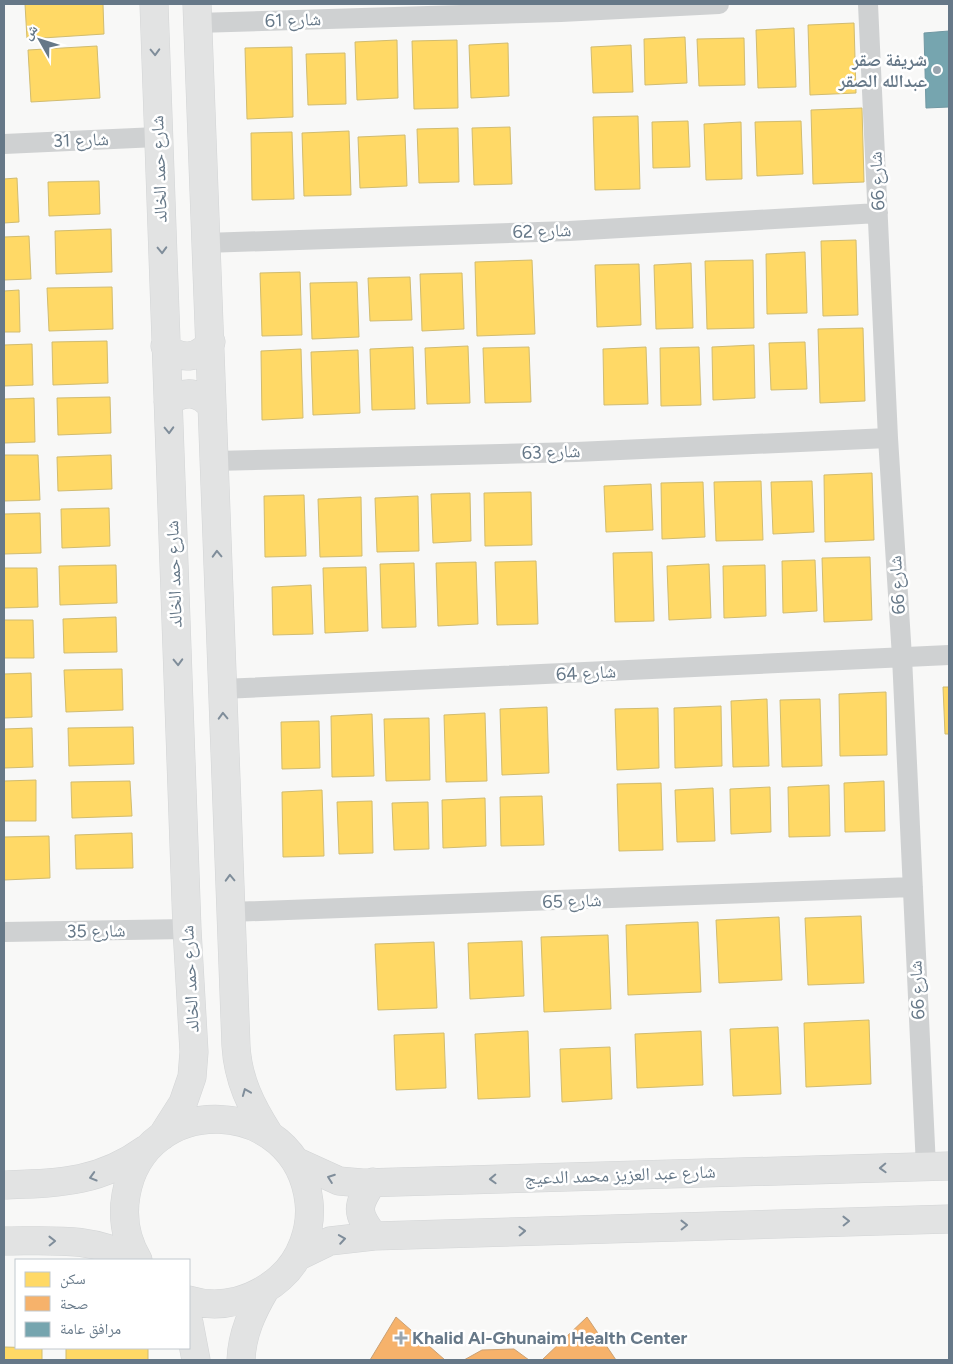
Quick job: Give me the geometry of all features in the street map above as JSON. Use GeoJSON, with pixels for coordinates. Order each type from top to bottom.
{"type":"FeatureCollection","features":[{"type":"Feature","properties":{"kind":"street","name":"شارع حمد الخالد"},"geometry":{"type":"LineString","coordinates":[[138,1259],[127,1236],[124,1204],[132,1172],[184,1103],[192,1077],[194,1052],[187,929],[157,137],[154,4]]}},
{"type":"Feature","properties":{"kind":"street","name":"شارع 61"},"geometry":{"type":"LineString","coordinates":[[197,13],[551,12],[719,4]]}},
{"type":"Feature","properties":{"kind":"street","name":"شارع 66"},"geometry":{"type":"LineString","coordinates":[[868,4],[888,438],[902,657],[912,887],[938,1166]]}},
{"type":"Feature","properties":{"kind":"street"},"geometry":{"type":"LineString","coordinates":[[190,1300],[211,1304],[225,1303],[239,1301],[266,1290],[284,1275],[297,1257],[307,1233],[309,1208],[305,1183],[294,1161],[288,1151],[269,1134],[250,1102],[237,1066],[197,13]]}},
{"type":"Feature","properties":{"kind":"street","name":"شارع 31"},"geometry":{"type":"LineString","coordinates":[[4,144],[157,137]]}},
{"type":"Feature","properties":{"kind":"street","name":"شارع 62"},"geometry":{"type":"LineString","coordinates":[[205,243],[569,231],[878,213]]}},
{"type":"Feature","properties":{"kind":"street"},"geometry":{"type":"LineString","coordinates":[[165,346],[173,353],[183,357],[194,356],[204,351],[210,342]]}},
{"type":"Feature","properties":{"kind":"street"},"geometry":{"type":"LineString","coordinates":[[168,402],[176,396],[186,393],[197,394],[206,399],[212,407]]}},
{"type":"Feature","properties":{"kind":"street","name":"شارع 63"},"geometry":{"type":"LineString","coordinates":[[214,461],[576,452],[888,438]]}},
{"type":"Feature","properties":{"kind":"street","name":"شارع 64"},"geometry":{"type":"LineString","coordinates":[[222,689],[949,655]]}},
{"type":"Feature","properties":{"kind":"street","name":"شارع 65"},"geometry":{"type":"LineString","coordinates":[[231,912],[912,887]]}},
{"type":"Feature","properties":{"kind":"street","name":"شارع 35"},"geometry":{"type":"LineString","coordinates":[[4,932],[187,929]]}},
{"type":"Feature","properties":{"kind":"street"},"geometry":{"type":"LineString","coordinates":[[4,1185],[61,1183],[85,1179],[117,1168],[156,1141],[191,1122],[215,1118],[240,1121],[269,1134]]}},
{"type":"Feature","properties":{"kind":"street","name":"شارع عبد العزيز محمد الدعيج"},"geometry":{"type":"LineString","coordinates":[[294,1161],[339,1181],[373,1182],[938,1166]]}},
{"type":"Feature","properties":{"kind":"street"},"geometry":{"type":"LineString","coordinates":[[373,1182],[361,1199],[361,1219],[374,1236]]}},
{"type":"Feature","properties":{"kind":"street"},"geometry":{"type":"LineString","coordinates":[[297,1257],[330,1241],[374,1236],[949,1219]]}},
{"type":"Feature","properties":{"kind":"street"},"geometry":{"type":"LineString","coordinates":[[4,1241],[93,1243],[109,1248],[131,1259]]}},
{"type":"Feature","properties":{"kind":"street"},"geometry":{"type":"LineString","coordinates":[[241,1360],[243,1342],[248,1325],[266,1290]]}},
{"type":"Feature","properties":{"kind":"street"},"geometry":{"type":"LineString","coordinates":[[190,1327],[196,1360]]}},
{"type":"Feature","properties":{"kind":"building: سكن"},"geometry":{"type":"Polygon","coordinates":[[[25,4],[103,4],[104,34],[27,39],[25,4]]]}},
{"type":"Feature","properties":{"kind":"building: سكن"},"geometry":{"type":"Polygon","coordinates":[[[854,23],[856,93],[810,95],[808,25],[854,23]]]}},
{"type":"Feature","properties":{"kind":"building: سكن"},"geometry":{"type":"Polygon","coordinates":[[[794,28],[796,87],[758,88],[756,30],[794,28]]]}},
{"type":"Feature","properties":{"kind":"building: سكن"},"geometry":{"type":"Polygon","coordinates":[[[685,37],[687,83],[645,85],[644,39],[685,37]]]}},
{"type":"Feature","properties":{"kind":"building: سكن"},"geometry":{"type":"Polygon","coordinates":[[[744,38],[745,85],[699,86],[697,39],[744,38]]]}},
{"type":"Feature","properties":{"kind":"building: سكن"},"geometry":{"type":"Polygon","coordinates":[[[397,40],[398,98],[357,100],[355,42],[397,40]]]}},
{"type":"Feature","properties":{"kind":"building: سكن"},"geometry":{"type":"Polygon","coordinates":[[[457,40],[458,108],[414,109],[412,41],[457,40]]]}},
{"type":"Feature","properties":{"kind":"building: سكن"},"geometry":{"type":"Polygon","coordinates":[[[508,43],[509,96],[471,98],[469,45],[508,43]]]}},
{"type":"Feature","properties":{"kind":"building: سكن"},"geometry":{"type":"Polygon","coordinates":[[[631,45],[633,92],[593,93],[591,47],[631,45]]]}},
{"type":"Feature","properties":{"kind":"building: سكن"},"geometry":{"type":"Polygon","coordinates":[[[97,46],[100,98],[31,102],[28,50],[97,46]]]}},
{"type":"Feature","properties":{"kind":"building: سكن"},"geometry":{"type":"Polygon","coordinates":[[[292,47],[293,117],[247,119],[245,48],[292,47]]]}},
{"type":"Feature","properties":{"kind":"building: سكن"},"geometry":{"type":"Polygon","coordinates":[[[345,53],[346,104],[308,105],[306,54],[345,53]]]}},
{"type":"Feature","properties":{"kind":"building: سكن"},"geometry":{"type":"Polygon","coordinates":[[[862,108],[864,182],[813,184],[811,110],[862,108]]]}},
{"type":"Feature","properties":{"kind":"building: سكن"},"geometry":{"type":"Polygon","coordinates":[[[638,116],[640,189],[595,190],[593,117],[638,116]]]}},
{"type":"Feature","properties":{"kind":"building: سكن"},"geometry":{"type":"Polygon","coordinates":[[[688,121],[690,167],[653,168],[652,122],[688,121]]]}},
{"type":"Feature","properties":{"kind":"building: سكن"},"geometry":{"type":"Polygon","coordinates":[[[801,121],[803,174],[757,176],[755,122],[801,121]]]}},
{"type":"Feature","properties":{"kind":"building: سكن"},"geometry":{"type":"Polygon","coordinates":[[[741,122],[742,179],[706,180],[704,124],[741,122]]]}},
{"type":"Feature","properties":{"kind":"building: سكن"},"geometry":{"type":"Polygon","coordinates":[[[510,127],[512,184],[474,185],[472,128],[510,127]]]}},
{"type":"Feature","properties":{"kind":"building: سكن"},"geometry":{"type":"Polygon","coordinates":[[[458,128],[459,182],[419,183],[417,129],[458,128]]]}},
{"type":"Feature","properties":{"kind":"building: سكن"},"geometry":{"type":"Polygon","coordinates":[[[349,131],[351,195],[304,196],[302,133],[349,131]]]}},
{"type":"Feature","properties":{"kind":"building: سكن"},"geometry":{"type":"Polygon","coordinates":[[[292,132],[294,199],[252,200],[251,133],[292,132]]]}},
{"type":"Feature","properties":{"kind":"building: سكن"},"geometry":{"type":"Polygon","coordinates":[[[405,135],[407,186],[360,188],[358,137],[405,135]]]}},
{"type":"Feature","properties":{"kind":"building: سكن"},"geometry":{"type":"Polygon","coordinates":[[[17,178],[19,222],[4,223],[4,179],[17,178]]]}},
{"type":"Feature","properties":{"kind":"building: سكن"},"geometry":{"type":"Polygon","coordinates":[[[99,181],[100,214],[49,216],[48,182],[99,181]]]}},
{"type":"Feature","properties":{"kind":"building: سكن"},"geometry":{"type":"Polygon","coordinates":[[[111,229],[112,272],[56,274],[55,231],[111,229]]]}},
{"type":"Feature","properties":{"kind":"building: سكن"},"geometry":{"type":"Polygon","coordinates":[[[29,236],[31,279],[4,280],[4,237],[29,236]]]}},
{"type":"Feature","properties":{"kind":"building: سكن"},"geometry":{"type":"Polygon","coordinates":[[[856,240],[858,315],[823,316],[821,241],[856,240]]]}},
{"type":"Feature","properties":{"kind":"building: سكن"},"geometry":{"type":"Polygon","coordinates":[[[805,252],[807,313],[767,314],[766,254],[805,252]]]}},
{"type":"Feature","properties":{"kind":"building: سكن"},"geometry":{"type":"Polygon","coordinates":[[[532,260],[535,334],[477,336],[475,262],[532,260]]]}},
{"type":"Feature","properties":{"kind":"building: سكن"},"geometry":{"type":"Polygon","coordinates":[[[753,260],[754,328],[707,329],[705,261],[753,260]]]}},
{"type":"Feature","properties":{"kind":"building: سكن"},"geometry":{"type":"Polygon","coordinates":[[[691,263],[693,328],[656,329],[654,265],[691,263]]]}},
{"type":"Feature","properties":{"kind":"building: سكن"},"geometry":{"type":"Polygon","coordinates":[[[639,264],[641,325],[597,327],[595,265],[639,264]]]}},
{"type":"Feature","properties":{"kind":"building: سكن"},"geometry":{"type":"Polygon","coordinates":[[[300,272],[302,335],[262,336],[260,273],[300,272]]]}},
{"type":"Feature","properties":{"kind":"building: سكن"},"geometry":{"type":"Polygon","coordinates":[[[462,273],[464,329],[422,331],[420,274],[462,273]]]}},
{"type":"Feature","properties":{"kind":"building: سكن"},"geometry":{"type":"Polygon","coordinates":[[[410,277],[412,320],[370,321],[368,278],[410,277]]]}},
{"type":"Feature","properties":{"kind":"building: سكن"},"geometry":{"type":"Polygon","coordinates":[[[357,282],[359,337],[312,339],[310,283],[357,282]]]}},
{"type":"Feature","properties":{"kind":"building: سكن"},"geometry":{"type":"Polygon","coordinates":[[[112,287],[113,329],[49,331],[47,288],[112,287]]]}},
{"type":"Feature","properties":{"kind":"building: سكن"},"geometry":{"type":"Polygon","coordinates":[[[19,290],[20,332],[4,332],[4,291],[19,290]]]}},
{"type":"Feature","properties":{"kind":"building: سكن"},"geometry":{"type":"Polygon","coordinates":[[[863,328],[865,401],[820,403],[818,329],[863,328]]]}},
{"type":"Feature","properties":{"kind":"building: سكن"},"geometry":{"type":"Polygon","coordinates":[[[107,341],[108,383],[53,385],[52,342],[107,341]]]}},
{"type":"Feature","properties":{"kind":"building: سكن"},"geometry":{"type":"Polygon","coordinates":[[[805,342],[807,389],[771,390],[769,343],[805,342]]]}},
{"type":"Feature","properties":{"kind":"building: سكن"},"geometry":{"type":"Polygon","coordinates":[[[32,344],[33,385],[4,386],[4,345],[32,344]]]}},
{"type":"Feature","properties":{"kind":"building: سكن"},"geometry":{"type":"Polygon","coordinates":[[[754,345],[755,398],[713,400],[712,347],[754,345]]]}},
{"type":"Feature","properties":{"kind":"building: سكن"},"geometry":{"type":"Polygon","coordinates":[[[468,346],[470,403],[427,404],[425,348],[468,346]]]}},
{"type":"Feature","properties":{"kind":"building: سكن"},"geometry":{"type":"Polygon","coordinates":[[[413,347],[415,409],[372,410],[370,349],[413,347]]]}},
{"type":"Feature","properties":{"kind":"building: سكن"},"geometry":{"type":"Polygon","coordinates":[[[529,347],[531,402],[485,403],[483,348],[529,347]]]}},
{"type":"Feature","properties":{"kind":"building: سكن"},"geometry":{"type":"Polygon","coordinates":[[[646,347],[648,404],[604,405],[603,349],[646,347]]]}},
{"type":"Feature","properties":{"kind":"building: سكن"},"geometry":{"type":"Polygon","coordinates":[[[699,347],[701,405],[661,406],[660,348],[699,347]]]}},
{"type":"Feature","properties":{"kind":"building: سكن"},"geometry":{"type":"Polygon","coordinates":[[[301,349],[303,418],[262,420],[261,351],[301,349]]]}},
{"type":"Feature","properties":{"kind":"building: سكن"},"geometry":{"type":"Polygon","coordinates":[[[358,350],[360,413],[313,415],[311,352],[358,350]]]}},
{"type":"Feature","properties":{"kind":"building: سكن"},"geometry":{"type":"Polygon","coordinates":[[[110,397],[111,433],[58,435],[57,398],[110,397]]]}},
{"type":"Feature","properties":{"kind":"building: سكن"},"geometry":{"type":"Polygon","coordinates":[[[34,398],[35,442],[4,443],[4,399],[34,398]]]}},
{"type":"Feature","properties":{"kind":"building: سكن"},"geometry":{"type":"Polygon","coordinates":[[[4,455],[38,455],[40,500],[4,501],[4,455]]]}},
{"type":"Feature","properties":{"kind":"building: سكن"},"geometry":{"type":"Polygon","coordinates":[[[111,455],[112,489],[58,491],[57,457],[111,455]]]}},
{"type":"Feature","properties":{"kind":"building: سكن"},"geometry":{"type":"Polygon","coordinates":[[[872,473],[874,540],[825,542],[824,475],[872,473]]]}},
{"type":"Feature","properties":{"kind":"building: سكن"},"geometry":{"type":"Polygon","coordinates":[[[761,481],[763,540],[716,541],[714,482],[761,481]]]}},
{"type":"Feature","properties":{"kind":"building: سكن"},"geometry":{"type":"Polygon","coordinates":[[[812,481],[814,532],[773,534],[771,482],[812,481]]]}},
{"type":"Feature","properties":{"kind":"building: سكن"},"geometry":{"type":"Polygon","coordinates":[[[703,482],[705,537],[662,539],[661,483],[703,482]]]}},
{"type":"Feature","properties":{"kind":"building: سكن"},"geometry":{"type":"Polygon","coordinates":[[[651,484],[653,530],[606,532],[604,486],[651,484]]]}},
{"type":"Feature","properties":{"kind":"building: سكن"},"geometry":{"type":"Polygon","coordinates":[[[531,492],[532,545],[485,546],[484,493],[531,492]]]}},
{"type":"Feature","properties":{"kind":"building: سكن"},"geometry":{"type":"Polygon","coordinates":[[[470,493],[471,541],[433,543],[431,494],[470,493]]]}},
{"type":"Feature","properties":{"kind":"building: سكن"},"geometry":{"type":"Polygon","coordinates":[[[304,495],[306,556],[265,557],[264,496],[304,495]]]}},
{"type":"Feature","properties":{"kind":"building: سكن"},"geometry":{"type":"Polygon","coordinates":[[[418,496],[419,551],[377,552],[375,498],[418,496]]]}},
{"type":"Feature","properties":{"kind":"building: سكن"},"geometry":{"type":"Polygon","coordinates":[[[361,497],[362,556],[320,557],[318,499],[361,497]]]}},
{"type":"Feature","properties":{"kind":"building: سكن"},"geometry":{"type":"Polygon","coordinates":[[[109,508],[110,546],[62,548],[61,509],[109,508]]]}},
{"type":"Feature","properties":{"kind":"building: سكن"},"geometry":{"type":"Polygon","coordinates":[[[40,513],[41,553],[4,554],[4,514],[40,513]]]}},
{"type":"Feature","properties":{"kind":"building: سكن"},"geometry":{"type":"Polygon","coordinates":[[[652,552],[654,621],[615,622],[613,553],[652,552]]]}},
{"type":"Feature","properties":{"kind":"building: سكن"},"geometry":{"type":"Polygon","coordinates":[[[870,557],[872,620],[824,622],[822,558],[870,557]]]}},
{"type":"Feature","properties":{"kind":"building: سكن"},"geometry":{"type":"Polygon","coordinates":[[[815,560],[817,611],[783,613],[782,561],[815,560]]]}},
{"type":"Feature","properties":{"kind":"building: سكن"},"geometry":{"type":"Polygon","coordinates":[[[536,561],[538,624],[497,625],[495,562],[536,561]]]}},
{"type":"Feature","properties":{"kind":"building: سكن"},"geometry":{"type":"Polygon","coordinates":[[[476,562],[478,624],[438,626],[436,563],[476,562]]]}},
{"type":"Feature","properties":{"kind":"building: سكن"},"geometry":{"type":"Polygon","coordinates":[[[414,563],[416,627],[382,628],[380,564],[414,563]]]}},
{"type":"Feature","properties":{"kind":"building: سكن"},"geometry":{"type":"Polygon","coordinates":[[[709,564],[711,618],[669,620],[667,566],[709,564]]]}},
{"type":"Feature","properties":{"kind":"building: سكن"},"geometry":{"type":"Polygon","coordinates":[[[116,565],[117,603],[60,605],[59,566],[116,565]]]}},
{"type":"Feature","properties":{"kind":"building: سكن"},"geometry":{"type":"Polygon","coordinates":[[[765,565],[766,616],[724,618],[723,566],[765,565]]]}},
{"type":"Feature","properties":{"kind":"building: سكن"},"geometry":{"type":"Polygon","coordinates":[[[366,567],[368,631],[325,633],[323,568],[366,567]]]}},
{"type":"Feature","properties":{"kind":"building: سكن"},"geometry":{"type":"Polygon","coordinates":[[[4,568],[37,568],[38,607],[4,608],[4,568]]]}},
{"type":"Feature","properties":{"kind":"building: سكن"},"geometry":{"type":"Polygon","coordinates":[[[311,585],[313,634],[273,635],[272,587],[311,585]]]}},
{"type":"Feature","properties":{"kind":"building: سكن"},"geometry":{"type":"Polygon","coordinates":[[[116,617],[117,652],[64,653],[63,619],[116,617]]]}},
{"type":"Feature","properties":{"kind":"building: سكن"},"geometry":{"type":"Polygon","coordinates":[[[4,620],[33,620],[34,658],[4,658],[4,620]]]}},
{"type":"Feature","properties":{"kind":"building: سكن"},"geometry":{"type":"Polygon","coordinates":[[[122,669],[123,710],[66,712],[64,670],[122,669]]]}},
{"type":"Feature","properties":{"kind":"building: سكن"},"geometry":{"type":"Polygon","coordinates":[[[31,673],[32,717],[4,718],[4,674],[31,673]]]}},
{"type":"Feature","properties":{"kind":"building: سكن"},"geometry":{"type":"Polygon","coordinates":[[[943,687],[949,687],[949,734],[945,734],[943,687]]]}},
{"type":"Feature","properties":{"kind":"building: سكن"},"geometry":{"type":"Polygon","coordinates":[[[886,692],[887,755],[840,756],[839,694],[886,692]]]}},
{"type":"Feature","properties":{"kind":"building: سكن"},"geometry":{"type":"Polygon","coordinates":[[[767,699],[769,766],[733,767],[731,701],[767,699]]]}},
{"type":"Feature","properties":{"kind":"building: سكن"},"geometry":{"type":"Polygon","coordinates":[[[820,699],[822,766],[782,767],[780,700],[820,699]]]}},
{"type":"Feature","properties":{"kind":"building: سكن"},"geometry":{"type":"Polygon","coordinates":[[[721,706],[722,766],[675,768],[674,708],[721,706]]]}},
{"type":"Feature","properties":{"kind":"building: سكن"},"geometry":{"type":"Polygon","coordinates":[[[547,707],[549,773],[502,775],[500,709],[547,707]]]}},
{"type":"Feature","properties":{"kind":"building: سكن"},"geometry":{"type":"Polygon","coordinates":[[[658,708],[659,768],[617,770],[615,709],[658,708]]]}},
{"type":"Feature","properties":{"kind":"building: سكن"},"geometry":{"type":"Polygon","coordinates":[[[485,713],[487,781],[446,782],[444,715],[485,713]]]}},
{"type":"Feature","properties":{"kind":"building: سكن"},"geometry":{"type":"Polygon","coordinates":[[[372,714],[374,776],[332,777],[331,716],[372,714]]]}},
{"type":"Feature","properties":{"kind":"building: سكن"},"geometry":{"type":"Polygon","coordinates":[[[429,718],[430,780],[386,781],[384,719],[429,718]]]}},
{"type":"Feature","properties":{"kind":"building: سكن"},"geometry":{"type":"Polygon","coordinates":[[[319,721],[320,768],[282,769],[281,722],[319,721]]]}},
{"type":"Feature","properties":{"kind":"building: سكن"},"geometry":{"type":"Polygon","coordinates":[[[133,727],[134,764],[69,766],[68,728],[133,727]]]}},
{"type":"Feature","properties":{"kind":"building: سكن"},"geometry":{"type":"Polygon","coordinates":[[[32,728],[33,767],[4,768],[4,729],[32,728]]]}},
{"type":"Feature","properties":{"kind":"building: سكن"},"geometry":{"type":"Polygon","coordinates":[[[36,780],[36,821],[4,821],[4,781],[36,780]]]}},
{"type":"Feature","properties":{"kind":"building: سكن"},"geometry":{"type":"Polygon","coordinates":[[[130,781],[132,816],[72,818],[71,782],[130,781]]]}},
{"type":"Feature","properties":{"kind":"building: سكن"},"geometry":{"type":"Polygon","coordinates":[[[884,781],[885,831],[845,832],[844,783],[884,781]]]}},
{"type":"Feature","properties":{"kind":"building: سكن"},"geometry":{"type":"Polygon","coordinates":[[[661,783],[663,850],[619,851],[617,784],[661,783]]]}},
{"type":"Feature","properties":{"kind":"building: سكن"},"geometry":{"type":"Polygon","coordinates":[[[829,785],[830,836],[789,837],[788,787],[829,785]]]}},
{"type":"Feature","properties":{"kind":"building: سكن"},"geometry":{"type":"Polygon","coordinates":[[[770,787],[771,832],[731,834],[730,789],[770,787]]]}},
{"type":"Feature","properties":{"kind":"building: سكن"},"geometry":{"type":"Polygon","coordinates":[[[713,788],[715,841],[677,842],[675,790],[713,788]]]}},
{"type":"Feature","properties":{"kind":"building: سكن"},"geometry":{"type":"Polygon","coordinates":[[[322,790],[324,856],[283,857],[282,792],[322,790]]]}},
{"type":"Feature","properties":{"kind":"building: سكن"},"geometry":{"type":"Polygon","coordinates":[[[542,796],[544,845],[501,846],[500,797],[542,796]]]}},
{"type":"Feature","properties":{"kind":"building: سكن"},"geometry":{"type":"Polygon","coordinates":[[[485,798],[486,846],[443,848],[442,800],[485,798]]]}},
{"type":"Feature","properties":{"kind":"building: سكن"},"geometry":{"type":"Polygon","coordinates":[[[372,801],[373,853],[339,854],[337,802],[372,801]]]}},
{"type":"Feature","properties":{"kind":"building: سكن"},"geometry":{"type":"Polygon","coordinates":[[[428,802],[429,849],[394,850],[392,803],[428,802]]]}},
{"type":"Feature","properties":{"kind":"building: سكن"},"geometry":{"type":"Polygon","coordinates":[[[132,833],[133,868],[76,869],[75,835],[132,833]]]}},
{"type":"Feature","properties":{"kind":"building: سكن"},"geometry":{"type":"Polygon","coordinates":[[[49,836],[50,878],[4,880],[4,837],[49,836]]]}},
{"type":"Feature","properties":{"kind":"building: سكن"},"geometry":{"type":"Polygon","coordinates":[[[861,916],[864,983],[808,985],[805,918],[861,916]]]}},
{"type":"Feature","properties":{"kind":"building: سكن"},"geometry":{"type":"Polygon","coordinates":[[[779,917],[782,980],[719,983],[716,920],[779,917]]]}},
{"type":"Feature","properties":{"kind":"building: سكن"},"geometry":{"type":"Polygon","coordinates":[[[698,922],[701,992],[628,995],[626,925],[698,922]]]}},
{"type":"Feature","properties":{"kind":"building: سكن"},"geometry":{"type":"Polygon","coordinates":[[[608,935],[611,1009],[544,1012],[541,937],[608,935]]]}},
{"type":"Feature","properties":{"kind":"building: سكن"},"geometry":{"type":"Polygon","coordinates":[[[522,941],[524,996],[470,999],[468,943],[522,941]]]}},
{"type":"Feature","properties":{"kind":"building: سكن"},"geometry":{"type":"Polygon","coordinates":[[[434,942],[437,1008],[378,1010],[375,944],[434,942]]]}},
{"type":"Feature","properties":{"kind":"building: سكن"},"geometry":{"type":"Polygon","coordinates":[[[869,1020],[871,1084],[806,1087],[804,1023],[869,1020]]]}},
{"type":"Feature","properties":{"kind":"building: سكن"},"geometry":{"type":"Polygon","coordinates":[[[778,1027],[781,1094],[733,1096],[730,1029],[778,1027]]]}},
{"type":"Feature","properties":{"kind":"building: سكن"},"geometry":{"type":"Polygon","coordinates":[[[528,1031],[530,1097],[478,1099],[475,1034],[528,1031]]]}},
{"type":"Feature","properties":{"kind":"building: سكن"},"geometry":{"type":"Polygon","coordinates":[[[701,1031],[703,1085],[637,1088],[635,1034],[701,1031]]]}},
{"type":"Feature","properties":{"kind":"building: سكن"},"geometry":{"type":"Polygon","coordinates":[[[444,1033],[446,1088],[396,1090],[394,1035],[444,1033]]]}},
{"type":"Feature","properties":{"kind":"building: سكن"},"geometry":{"type":"Polygon","coordinates":[[[610,1047],[612,1099],[562,1102],[560,1049],[610,1047]]]}},
{"type":"Feature","properties":{"kind":"building: سكن"},"geometry":{"type":"Polygon","coordinates":[[[4,1347],[42,1349],[42,1360],[4,1360],[4,1347]]]}},
{"type":"Feature","properties":{"kind":"building: سكن"},"geometry":{"type":"Polygon","coordinates":[[[66,1349],[148,1349],[148,1360],[66,1360],[66,1349]]]}},
{"type":"Feature","properties":{"kind":"building: صحة","name":"Khalid Al-Ghunaim Health Center"},"geometry":{"type":"Polygon","coordinates":[[[396,1317],[445,1360],[370,1360],[396,1317]]]}},
{"type":"Feature","properties":{"kind":"building: صحة","name":"Khalid Al-Ghunaim Health Center"},"geometry":{"type":"Polygon","coordinates":[[[587,1317],[616,1360],[542,1360],[587,1317]]]}},
{"type":"Feature","properties":{"kind":"building: صحة","name":"Khalid Al-Ghunaim Health Center"},"geometry":{"type":"Polygon","coordinates":[[[514,1349],[529,1360],[464,1360],[482,1350],[514,1349]]]}},
{"type":"Feature","properties":{"kind":"building: مرافق عامة","name":"شريفة صقر عبدالله الصقر"},"geometry":{"type":"Polygon","coordinates":[[[949,31],[949,107],[926,108],[924,33],[949,31]]]}},
{"type":"Feature","properties":{"kind":"place","name":"شريفة صقر عبدالله الصقر"},"geometry":{"type":"Point","coordinates":[937,70]}},
{"type":"Feature","properties":{"kind":"place","name":"Khalid Al-Ghunaim Health Center"},"geometry":{"type":"Point","coordinates":[401,1338]}}]}
